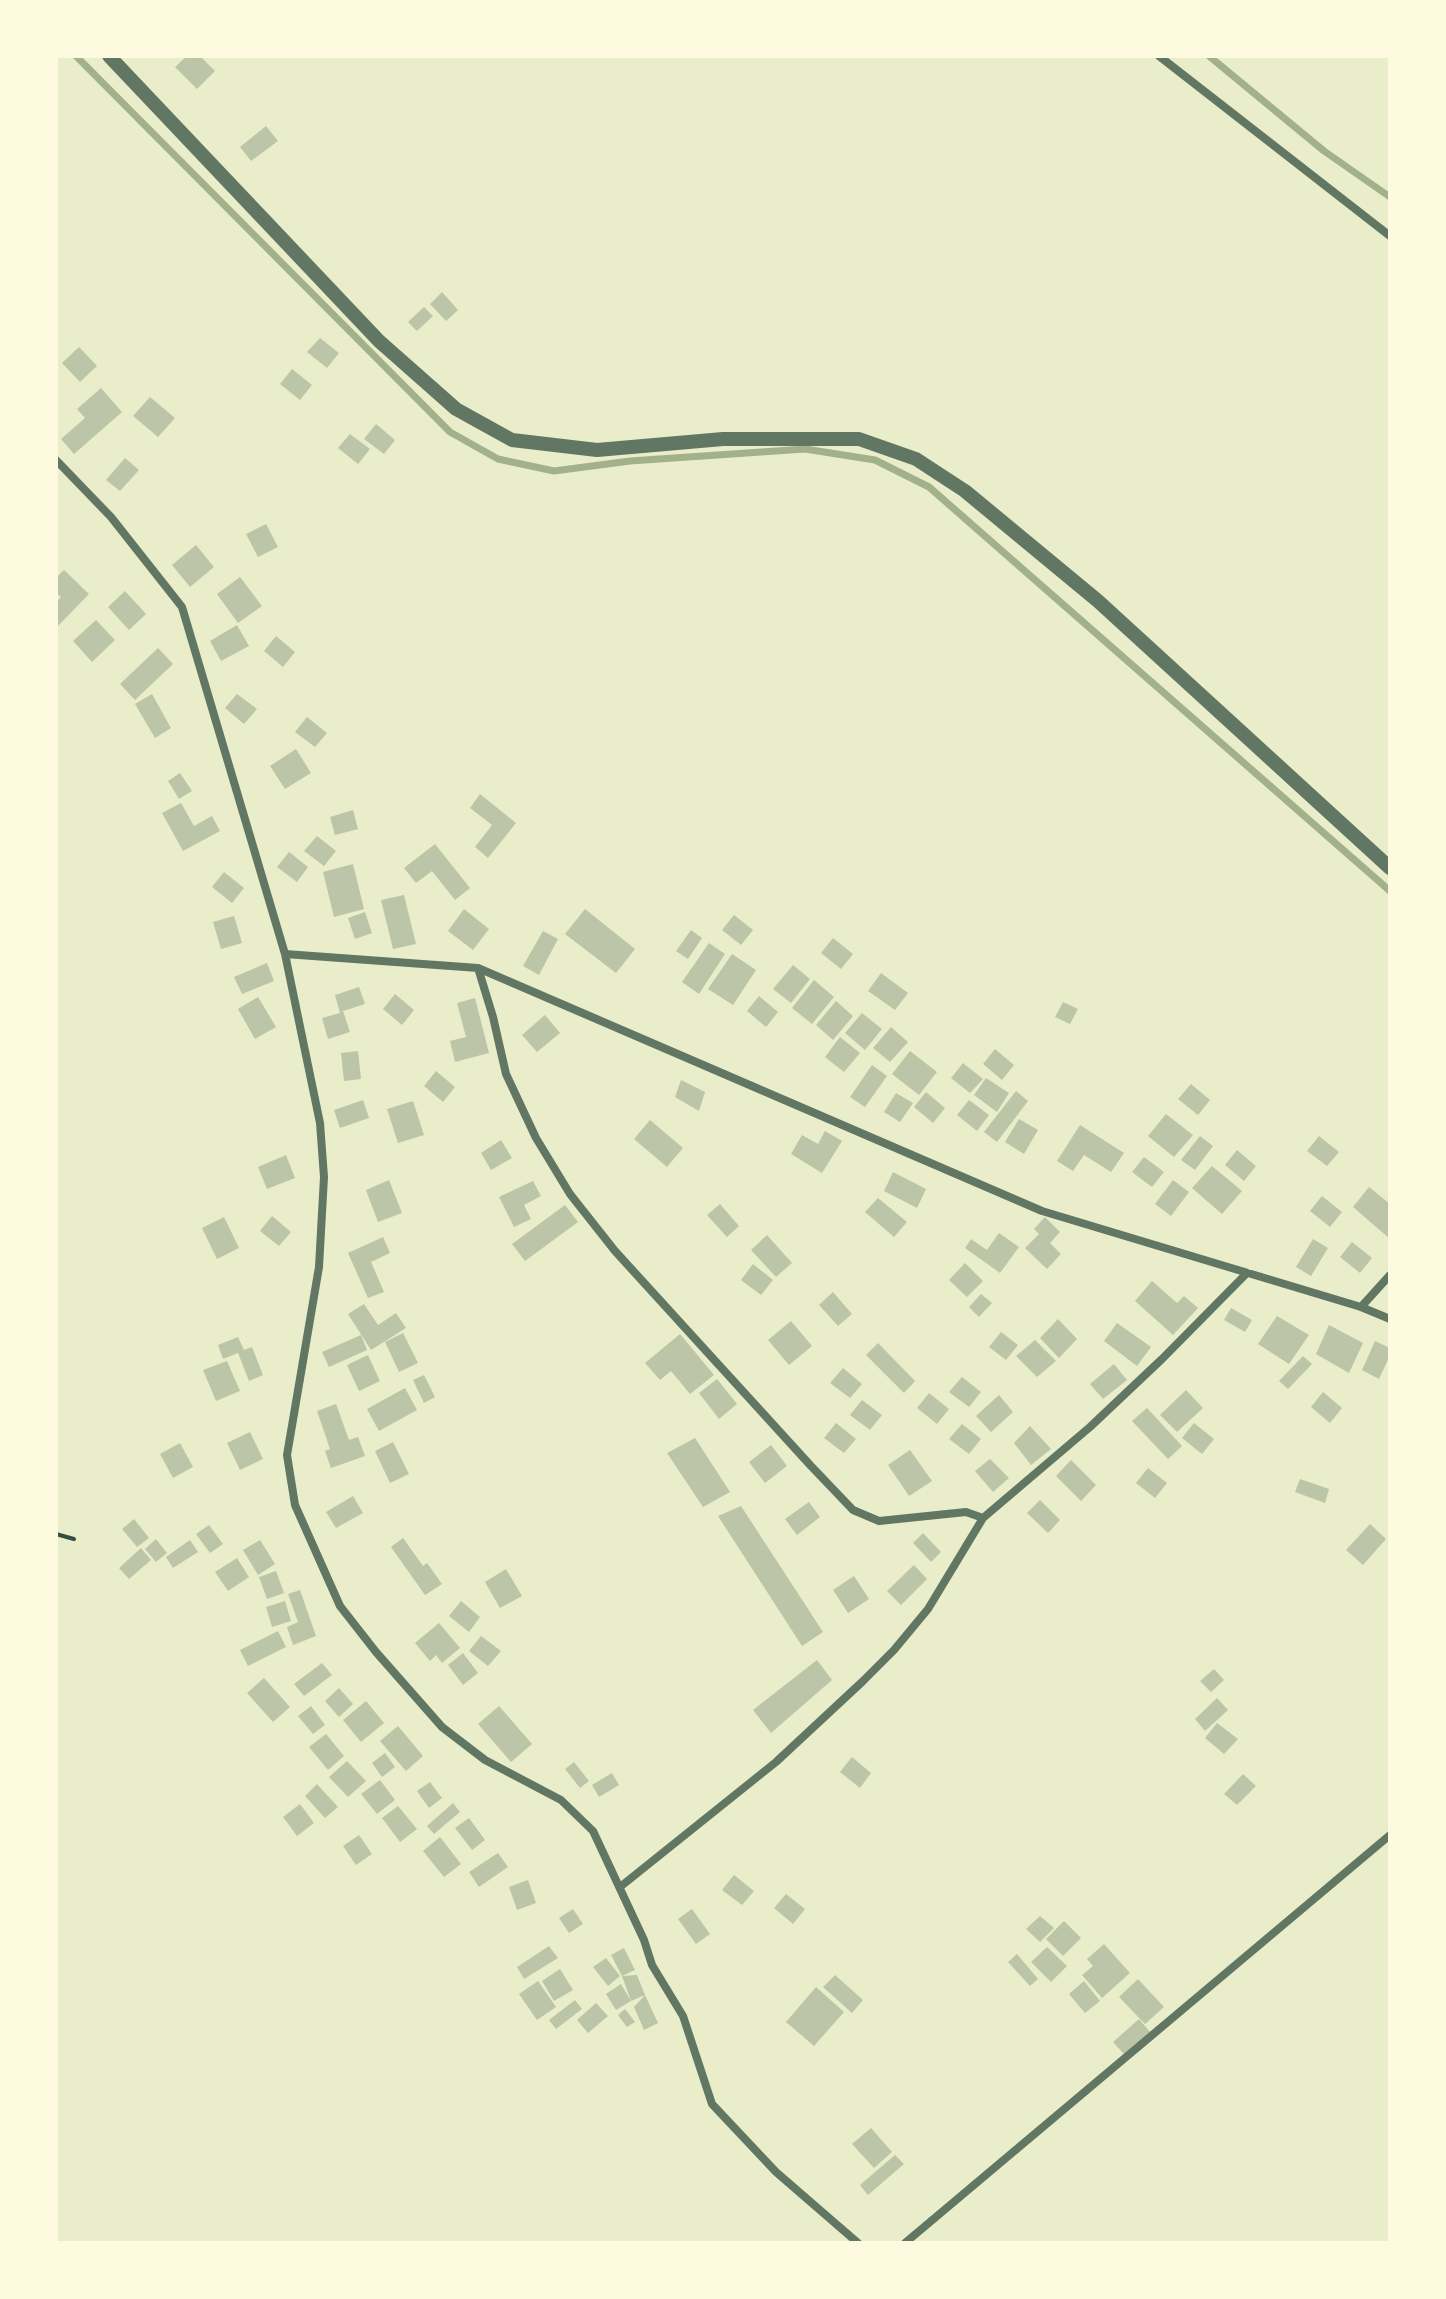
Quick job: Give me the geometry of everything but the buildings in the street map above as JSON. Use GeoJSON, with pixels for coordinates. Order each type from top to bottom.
{"type":"FeatureCollection","features":[{"type":"Feature","properties":{"kind":"street"},"geometry":{"type":"LineString","coordinates":[[109,56],[379,341],[456,409],[512,440],[597,450],[723,439],[859,439],[916,459],[965,491],[1098,601],[1390,868]]}},
{"type":"Feature","properties":{"kind":"street"},"geometry":{"type":"LineString","coordinates":[[1159,56],[1390,236]]}},
{"type":"Feature","properties":{"kind":"street"},"geometry":{"type":"LineString","coordinates":[[56,460],[111,517],[182,607],[285,954],[320,1123],[324,1177],[319,1267],[287,1455],[295,1505],[340,1606],[442,1727],[485,1760],[561,1800],[593,1831],[652,1965],[683,2016],[712,2104],[776,2172],[858,2243]]}},
{"type":"Feature","properties":{"kind":"street"},"geometry":{"type":"LineString","coordinates":[[285,954],[478,968],[1042,1211],[1361,1307],[1390,1319]]}},
{"type":"Feature","properties":{"kind":"street"},"geometry":{"type":"LineString","coordinates":[[478,968],[506,1074],[536,1138],[570,1194],[615,1251],[811,1466],[853,1510],[879,1521],[966,1512],[983,1518]]}},
{"type":"Feature","properties":{"kind":"street"},"geometry":{"type":"LineString","coordinates":[[620,1887],[776,1762],[883,1661],[928,1609],[983,1518],[1090,1427],[1247,1273]]}},
{"type":"Feature","properties":{"kind":"street"},"geometry":{"type":"LineString","coordinates":[[1361,1307],[1390,1275]]}},
{"type":"Feature","properties":{"kind":"street"},"geometry":{"type":"LineString","coordinates":[[905,2243],[1390,1835]]}},
{"type":"Feature","properties":{"kind":"path"},"geometry":{"type":"LineString","coordinates":[[56,1534],[74,1539]]}},
{"type":"Feature","properties":{"kind":"waterway"},"geometry":{"type":"LineString","coordinates":[[76,56],[450,432],[498,459],[554,471],[630,461],[805,449],[875,460],[929,487],[1390,891]]}},
{"type":"Feature","properties":{"kind":"waterway"},"geometry":{"type":"LineString","coordinates":[[1209,56],[1324,151],[1390,197]]}}]}
